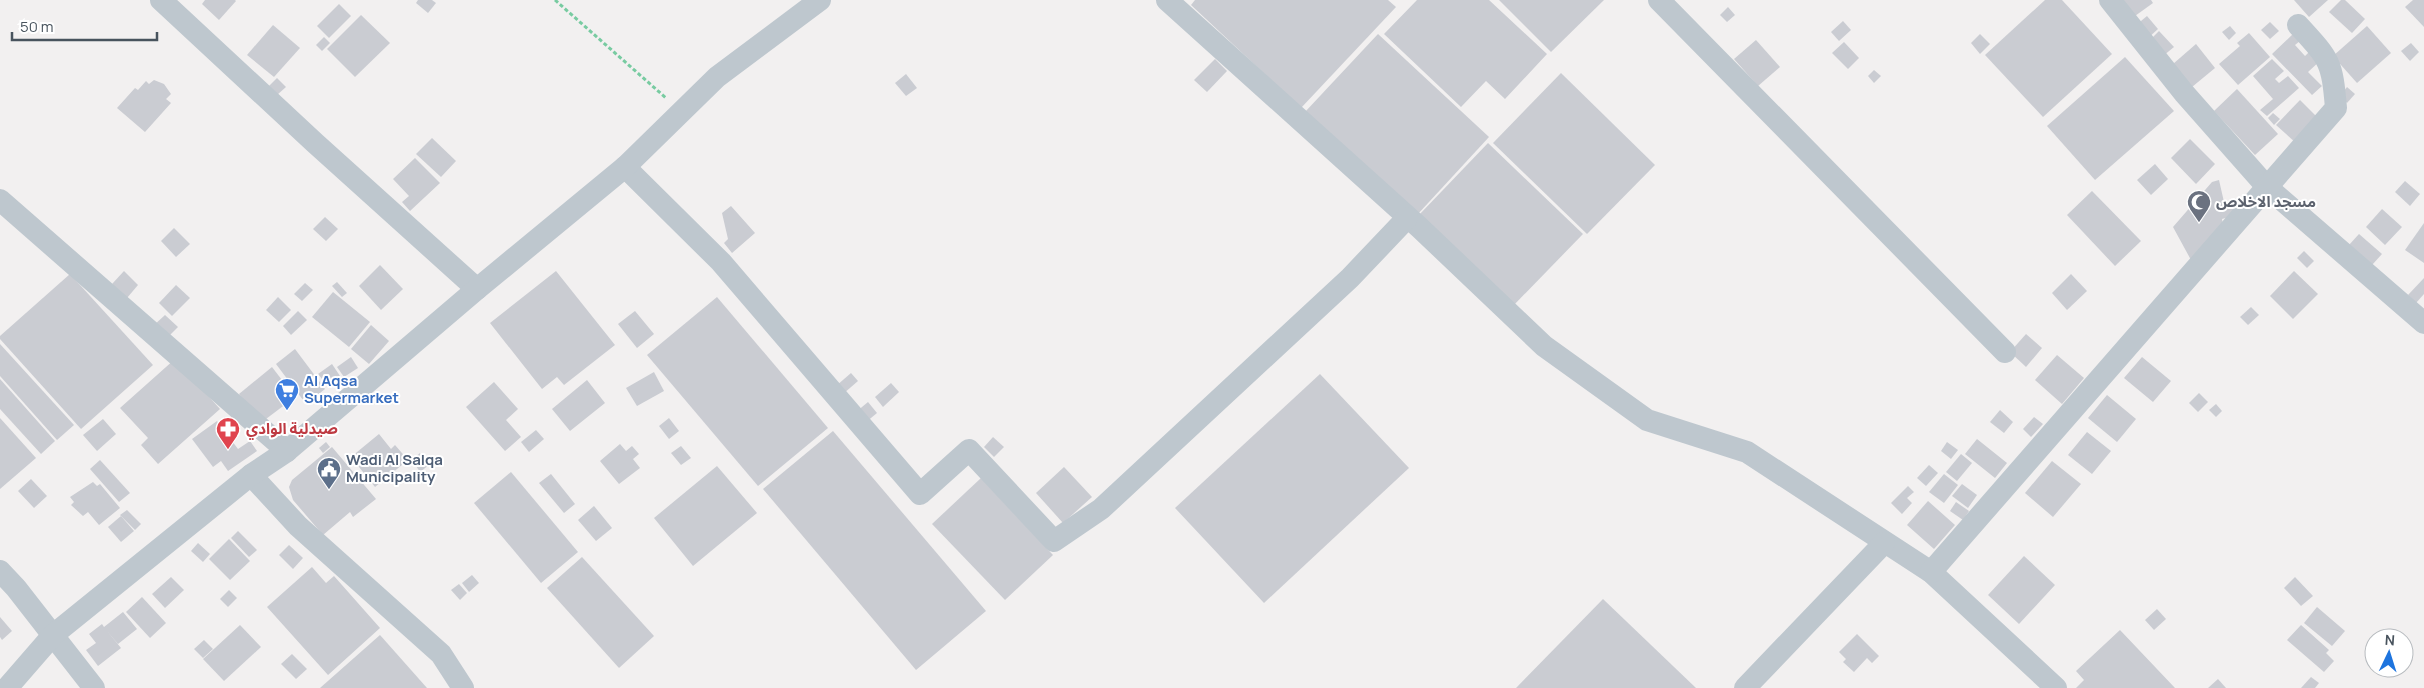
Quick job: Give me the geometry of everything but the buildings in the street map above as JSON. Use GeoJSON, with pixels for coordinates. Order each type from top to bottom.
{"type":"FeatureCollection","features":[{"type":"Feature","properties":{"kind":"street"},"geometry":{"type":"LineString","coordinates":[[161,0],[314,143],[477,288]]}},
{"type":"Feature","properties":{"kind":"street"},"geometry":{"type":"LineString","coordinates":[[7,688],[53,635],[251,474],[287,451],[477,288],[624,167],[717,77],[820,0]]}},
{"type":"Feature","properties":{"kind":"street"},"geometry":{"type":"LineString","coordinates":[[1167,0],[1408,218],[1544,346],[1647,420],[1747,452],[1930,572],[2056,688]]}},
{"type":"Feature","properties":{"kind":"street"},"geometry":{"type":"LineString","coordinates":[[1658,0],[2004,352]]}},
{"type":"Feature","properties":{"kind":"street"},"geometry":{"type":"LineString","coordinates":[[2110,0],[2184,93],[2267,187],[2424,323]]}},
{"type":"Feature","properties":{"kind":"street"},"geometry":{"type":"LineString","coordinates":[[1930,572],[2336,108],[2332,71],[2326,55],[2298,25]]}},
{"type":"Feature","properties":{"kind":"street"},"geometry":{"type":"LineString","coordinates":[[624,167],[721,262],[920,494],[969,450],[1054,541],[1101,508],[1350,278],[1408,218]]}},
{"type":"Feature","properties":{"kind":"street"},"geometry":{"type":"LineString","coordinates":[[0,200],[287,451]]}},
{"type":"Feature","properties":{"kind":"street"},"geometry":{"type":"LineString","coordinates":[[251,474],[298,526],[441,654],[464,688]]}},
{"type":"Feature","properties":{"kind":"street"},"geometry":{"type":"LineString","coordinates":[[1745,688],[1884,543]]}},
{"type":"Feature","properties":{"kind":"street"},"geometry":{"type":"LineString","coordinates":[[0,571],[94,688]]}},
{"type":"Feature","properties":{"kind":"path"},"geometry":{"type":"LineString","coordinates":[[555,0],[682,111]]}},
{"type":"Feature","properties":{"kind":"place","name":"مسجد الاخلاص"},"geometry":{"type":"Point","coordinates":[2199,223]}},
{"type":"Feature","properties":{"kind":"place","name":"Al Aqsa Supermarket"},"geometry":{"type":"Point","coordinates":[287,411]}},
{"type":"Feature","properties":{"kind":"place","name":"صيدلية الوادي"},"geometry":{"type":"Point","coordinates":[228,450]}},
{"type":"Feature","properties":{"kind":"place","name":"Wadi Al Salqa Municipality"},"geometry":{"type":"Point","coordinates":[329,490]}}]}
